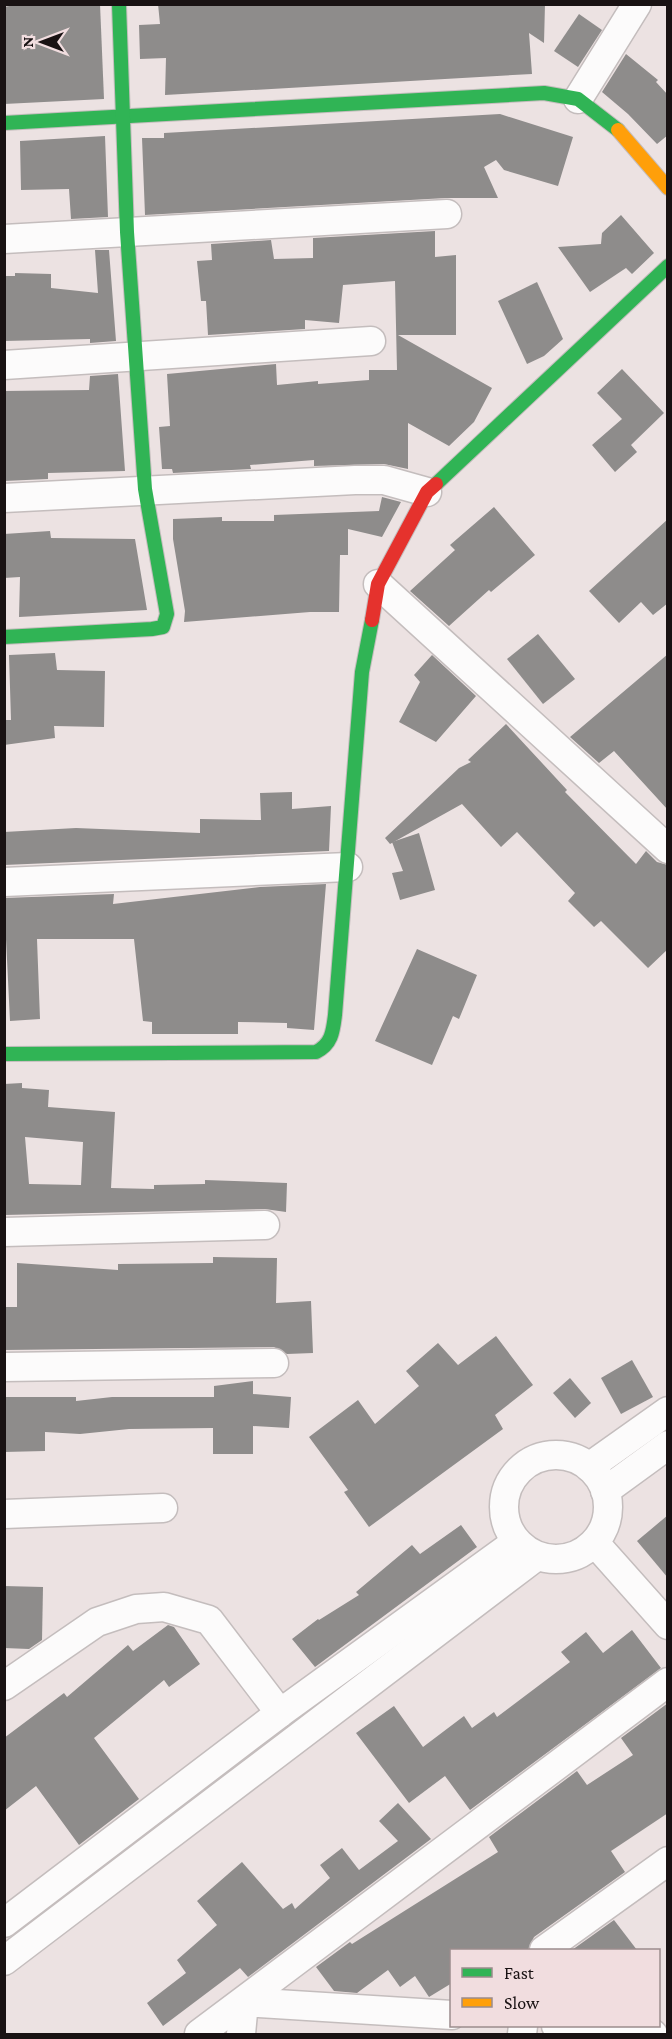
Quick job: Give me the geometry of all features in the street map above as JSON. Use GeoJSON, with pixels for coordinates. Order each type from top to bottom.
{"type":"FeatureCollection","features":[{"type":"Feature","properties":{"kind":"street"},"geometry":{"type":"LineString","coordinates":[[4,637],[163,627],[167,614],[145,489],[127,232],[119,4]]}},
{"type":"Feature","properties":{"kind":"street"},"geometry":{"type":"LineString","coordinates":[[578,99],[637,4]]}},
{"type":"Feature","properties":{"kind":"street"},"geometry":{"type":"LineString","coordinates":[[4,123],[532,93],[562,94],[578,99],[620,134],[654,167],[668,188]]}},
{"type":"Feature","properties":{"kind":"street"},"geometry":{"type":"LineString","coordinates":[[4,238],[447,214]]}},
{"type":"Feature","properties":{"kind":"street"},"geometry":{"type":"LineString","coordinates":[[4,1054],[316,1052],[332,1040],[348,867],[362,672],[378,584],[427,492],[668,266]]}},
{"type":"Feature","properties":{"kind":"street"},"geometry":{"type":"LineString","coordinates":[[4,364],[371,341]]}},
{"type":"Feature","properties":{"kind":"street"},"geometry":{"type":"LineString","coordinates":[[4,498],[355,480],[393,482],[427,492]]}},
{"type":"Feature","properties":{"kind":"street"},"geometry":{"type":"LineString","coordinates":[[378,584],[668,849]]}},
{"type":"Feature","properties":{"kind":"street"},"geometry":{"type":"LineString","coordinates":[[4,882],[348,867]]}},
{"type":"Feature","properties":{"kind":"street"},"geometry":{"type":"LineString","coordinates":[[4,1232],[265,1225]]}},
{"type":"Feature","properties":{"kind":"street"},"geometry":{"type":"LineString","coordinates":[[4,1367],[274,1363]]}},
{"type":"Feature","properties":{"kind":"street"},"geometry":{"type":"LineString","coordinates":[[589,1467],[668,1411]]}},
{"type":"Feature","properties":{"kind":"street"},"geometry":{"type":"LineString","coordinates":[[605,1491],[668,1445]]}},
{"type":"Feature","properties":{"kind":"street"},"geometry":{"type":"LineString","coordinates":[[548,1455],[570,1457],[589,1467],[605,1491],[608,1509],[604,1527],[595,1543],[578,1555],[558,1560],[527,1549],[506,1522],[504,1500],[512,1479],[527,1463],[548,1455]]}},
{"type":"Feature","properties":{"kind":"street"},"geometry":{"type":"LineString","coordinates":[[4,1514],[163,1508]]}},
{"type":"Feature","properties":{"kind":"street"},"geometry":{"type":"LineString","coordinates":[[595,1543],[668,1625]]}},
{"type":"Feature","properties":{"kind":"street"},"geometry":{"type":"LineString","coordinates":[[4,1923],[280,1713],[527,1549]]}},
{"type":"Feature","properties":{"kind":"street"},"geometry":{"type":"LineString","coordinates":[[4,1961],[527,1549]]}},
{"type":"Feature","properties":{"kind":"street"},"geometry":{"type":"LineString","coordinates":[[6,1684],[97,1622],[136,1609],[164,1607],[209,1620],[280,1713]]}},
{"type":"Feature","properties":{"kind":"street"},"geometry":{"type":"LineString","coordinates":[[199,2034],[668,1682]]}},
{"type":"Feature","properties":{"kind":"street"},"geometry":{"type":"LineString","coordinates":[[545,1949],[668,1861]]}},
{"type":"Feature","properties":{"kind":"street"},"geometry":{"type":"LineString","coordinates":[[244,2002],[386,2023],[450,2014]]}},
{"type":"Feature","properties":{"kind":"street"},"geometry":{"type":"LineString","coordinates":[[241,2034],[244,2002]]}},
{"type":"Feature","properties":{"kind":"street"},"geometry":{"type":"LineString","coordinates":[[578,2027],[653,2034]]}},
{"type":"Feature","properties":{"kind":"building"},"geometry":{"type":"Polygon","coordinates":[[[20,4],[100,4],[104,99],[4,104],[4,7],[20,4]]]}},
{"type":"Feature","properties":{"kind":"building"},"geometry":{"type":"Polygon","coordinates":[[[158,4],[545,4],[544,43],[529,33],[532,74],[165,95],[166,58],[140,59],[139,25],[160,24],[158,4]]]}},
{"type":"Feature","properties":{"kind":"building"},"geometry":{"type":"Polygon","coordinates":[[[579,14],[602,30],[578,67],[554,51],[579,14]]]}},
{"type":"Feature","properties":{"kind":"building"},"geometry":{"type":"Polygon","coordinates":[[[626,54],[658,80],[656,82],[668,95],[668,135],[657,144],[628,114],[602,92],[626,54]]]}},
{"type":"Feature","properties":{"kind":"building"},"geometry":{"type":"Polygon","coordinates":[[[500,114],[573,137],[558,186],[504,170],[496,160],[484,167],[498,198],[446,198],[145,215],[142,138],[164,138],[164,133],[500,114]]]}},
{"type":"Feature","properties":{"kind":"building"},"geometry":{"type":"Polygon","coordinates":[[[105,136],[108,217],[71,219],[69,189],[21,190],[20,141],[105,136]]]}},
{"type":"Feature","properties":{"kind":"building"},"geometry":{"type":"Polygon","coordinates":[[[621,215],[654,253],[632,274],[626,268],[590,292],[558,247],[601,244],[602,233],[621,215]]]}},
{"type":"Feature","properties":{"kind":"building"},"geometry":{"type":"Polygon","coordinates":[[[435,231],[435,257],[456,255],[456,335],[398,335],[492,388],[474,422],[449,446],[408,423],[408,469],[384,464],[314,466],[314,460],[250,465],[251,469],[173,473],[172,469],[162,469],[159,427],[170,426],[167,374],[276,364],[277,385],[369,380],[369,370],[397,370],[395,281],[343,285],[339,323],[305,320],[305,329],[208,335],[206,301],[201,301],[197,261],[212,260],[211,244],[271,240],[274,259],[313,258],[313,238],[435,231]]]}},
{"type":"Feature","properties":{"kind":"building"},"geometry":{"type":"Polygon","coordinates":[[[95,250],[109,250],[116,341],[90,343],[90,339],[4,341],[4,276],[15,276],[15,273],[51,274],[51,288],[98,293],[95,250]]]}},
{"type":"Feature","properties":{"kind":"building"},"geometry":{"type":"Polygon","coordinates":[[[537,282],[563,339],[544,356],[527,364],[498,301],[537,282]]]}},
{"type":"Feature","properties":{"kind":"building"},"geometry":{"type":"Polygon","coordinates":[[[622,369],[664,413],[631,445],[637,452],[615,472],[592,445],[622,419],[597,393],[622,369]]]}},
{"type":"Feature","properties":{"kind":"building"},"geometry":{"type":"Polygon","coordinates":[[[118,374],[125,471],[48,473],[48,479],[4,481],[4,391],[89,390],[90,376],[118,374]]]}},
{"type":"Feature","properties":{"kind":"building"},"geometry":{"type":"Polygon","coordinates":[[[382,497],[401,502],[382,537],[348,529],[348,555],[340,555],[339,612],[310,612],[184,622],[185,611],[173,539],[173,519],[222,517],[222,521],[274,521],[274,515],[379,511],[382,497]]]}},
{"type":"Feature","properties":{"kind":"building"},"geometry":{"type":"Polygon","coordinates":[[[494,507],[535,555],[491,592],[489,590],[449,626],[410,591],[455,550],[450,545],[494,507]]]}},
{"type":"Feature","properties":{"kind":"building"},"geometry":{"type":"Polygon","coordinates":[[[668,519],[668,603],[653,615],[641,602],[619,623],[589,591],[668,519]]]}},
{"type":"Feature","properties":{"kind":"building"},"geometry":{"type":"Polygon","coordinates":[[[50,531],[51,538],[135,539],[147,610],[19,617],[20,577],[4,578],[4,534],[50,531]]]}},
{"type":"Feature","properties":{"kind":"building"},"geometry":{"type":"Polygon","coordinates":[[[538,634],[575,679],[543,704],[507,659],[538,634]]]}},
{"type":"Feature","properties":{"kind":"building"},"geometry":{"type":"Polygon","coordinates":[[[55,653],[57,670],[105,671],[104,727],[54,726],[55,738],[4,745],[4,720],[11,720],[9,655],[55,653]]]}},
{"type":"Feature","properties":{"kind":"building"},"geometry":{"type":"Polygon","coordinates":[[[668,654],[668,810],[614,751],[599,763],[570,737],[668,654]]]}},
{"type":"Feature","properties":{"kind":"building"},"geometry":{"type":"Polygon","coordinates":[[[432,655],[476,696],[436,742],[399,722],[420,682],[414,675],[432,655]]]}},
{"type":"Feature","properties":{"kind":"building"},"geometry":{"type":"Polygon","coordinates":[[[506,724],[567,790],[565,792],[636,864],[646,851],[657,862],[668,865],[668,949],[648,968],[601,921],[594,927],[568,901],[575,893],[517,832],[501,847],[462,804],[390,844],[385,838],[459,768],[471,762],[468,760],[506,724]]]}},
{"type":"Feature","properties":{"kind":"building"},"geometry":{"type":"Polygon","coordinates":[[[292,792],[292,809],[331,806],[329,851],[4,865],[4,832],[76,828],[200,833],[200,819],[261,820],[260,793],[292,792]]]}},
{"type":"Feature","properties":{"kind":"building"},"geometry":{"type":"Polygon","coordinates":[[[419,833],[435,890],[400,900],[392,873],[403,871],[392,842],[419,833]]]}},
{"type":"Feature","properties":{"kind":"building"},"geometry":{"type":"Polygon","coordinates":[[[326,884],[314,1030],[287,1028],[287,1023],[238,1022],[238,1034],[152,1034],[152,1022],[143,1021],[134,939],[37,939],[40,1019],[10,1021],[4,898],[114,894],[113,904],[260,887],[326,884]]]}},
{"type":"Feature","properties":{"kind":"building"},"geometry":{"type":"Polygon","coordinates":[[[417,949],[477,975],[459,1019],[453,1016],[432,1065],[375,1041],[417,949]]]}},
{"type":"Feature","properties":{"kind":"building"},"geometry":{"type":"Polygon","coordinates":[[[22,1083],[22,1088],[49,1090],[48,1107],[115,1112],[111,1188],[154,1189],[154,1185],[205,1184],[205,1180],[287,1183],[286,1212],[265,1209],[4,1215],[4,1084],[22,1083]],[[25,1137],[29,1184],[81,1185],[83,1142],[25,1137]]]}},
{"type":"Feature","properties":{"kind":"building"},"geometry":{"type":"Polygon","coordinates":[[[213,1257],[277,1258],[276,1303],[311,1301],[313,1353],[287,1354],[274,1347],[4,1350],[4,1307],[17,1307],[17,1263],[118,1270],[118,1264],[213,1263],[213,1257]]]}},
{"type":"Feature","properties":{"kind":"building"},"geometry":{"type":"Polygon","coordinates":[[[496,1336],[533,1385],[495,1415],[503,1429],[369,1527],[344,1492],[348,1490],[309,1437],[358,1400],[375,1424],[419,1386],[406,1371],[438,1343],[458,1365],[496,1336]]]}},
{"type":"Feature","properties":{"kind":"building"},"geometry":{"type":"Polygon","coordinates":[[[632,1360],[653,1397],[621,1414],[601,1378],[632,1360]]]}},
{"type":"Feature","properties":{"kind":"building"},"geometry":{"type":"Polygon","coordinates":[[[570,1378],[591,1403],[575,1418],[553,1393],[570,1378]]]}},
{"type":"Feature","properties":{"kind":"building"},"geometry":{"type":"Polygon","coordinates":[[[253,1381],[253,1394],[291,1397],[289,1428],[253,1426],[253,1454],[213,1454],[213,1428],[129,1429],[80,1434],[45,1432],[45,1451],[4,1452],[4,1397],[76,1397],[76,1401],[112,1397],[214,1397],[214,1386],[253,1381]]]}},
{"type":"Feature","properties":{"kind":"building"},"geometry":{"type":"Polygon","coordinates":[[[668,1515],[668,1578],[637,1541],[668,1515]]]}},
{"type":"Feature","properties":{"kind":"building"},"geometry":{"type":"Polygon","coordinates":[[[461,1525],[477,1547],[315,1667],[292,1639],[318,1619],[359,1595],[356,1592],[412,1545],[420,1554],[461,1525]]]}},
{"type":"Feature","properties":{"kind":"building"},"geometry":{"type":"Polygon","coordinates":[[[4,1586],[43,1587],[42,1640],[29,1649],[4,1648],[4,1586]]]}},
{"type":"Feature","properties":{"kind":"building"},"geometry":{"type":"Polygon","coordinates":[[[168,1625],[174,1627],[200,1664],[169,1687],[164,1680],[94,1738],[139,1799],[79,1845],[36,1786],[4,1811],[4,1738],[64,1693],[67,1697],[128,1645],[133,1651],[168,1625]]]}},
{"type":"Feature","properties":{"kind":"building"},"geometry":{"type":"Polygon","coordinates":[[[632,1630],[661,1668],[470,1810],[445,1776],[409,1803],[356,1733],[394,1706],[423,1747],[464,1716],[472,1728],[494,1712],[497,1717],[570,1662],[561,1652],[586,1632],[603,1653],[632,1630]]]}},
{"type":"Feature","properties":{"kind":"building"},"geometry":{"type":"Polygon","coordinates":[[[668,1703],[668,1813],[611,1851],[625,1872],[534,1937],[528,1949],[450,1949],[450,1984],[429,1997],[415,1976],[400,1987],[388,1970],[357,1993],[334,1991],[316,1967],[350,1942],[352,1944],[498,1852],[489,1837],[577,1771],[587,1785],[633,1755],[621,1738],[668,1703]]]}},
{"type":"Feature","properties":{"kind":"building"},"geometry":{"type":"Polygon","coordinates":[[[398,1803],[431,1839],[248,1977],[240,1968],[163,2026],[147,2003],[186,1973],[177,1960],[217,1925],[197,1901],[242,1862],[283,1909],[292,1903],[295,1909],[330,1878],[320,1865],[342,1848],[359,1870],[398,1841],[379,1821],[398,1803]]]}},
{"type":"Feature","properties":{"kind":"building"},"geometry":{"type":"Polygon","coordinates":[[[614,1920],[636,1949],[573,1949],[614,1920]]]}},
{"type":"Feature","properties":{"kind":"traffic: fast"},"geometry":{"type":"LineString","coordinates":[[4,637],[152,629],[163,627],[167,614],[145,489],[127,232],[119,4]]}},
{"type":"Feature","properties":{"kind":"traffic: fast"},"geometry":{"type":"LineString","coordinates":[[4,123],[544,93],[578,99],[618,130]]}},
{"type":"Feature","properties":{"kind":"traffic: fast"},"geometry":{"type":"LineString","coordinates":[[436,484],[668,266]]}},
{"type":"Feature","properties":{"kind":"traffic: fast"},"geometry":{"type":"LineString","coordinates":[[4,1054],[316,1052],[329,1041],[335,1015],[362,672],[372,620]]}},
{"type":"Feature","properties":{"kind":"traffic: slow"},"geometry":{"type":"LineString","coordinates":[[618,130],[668,188]]}},
{"type":"Feature","properties":{"kind":"traffic: jam"},"geometry":{"type":"LineString","coordinates":[[372,620],[378,584],[427,492],[436,484]]}}]}
